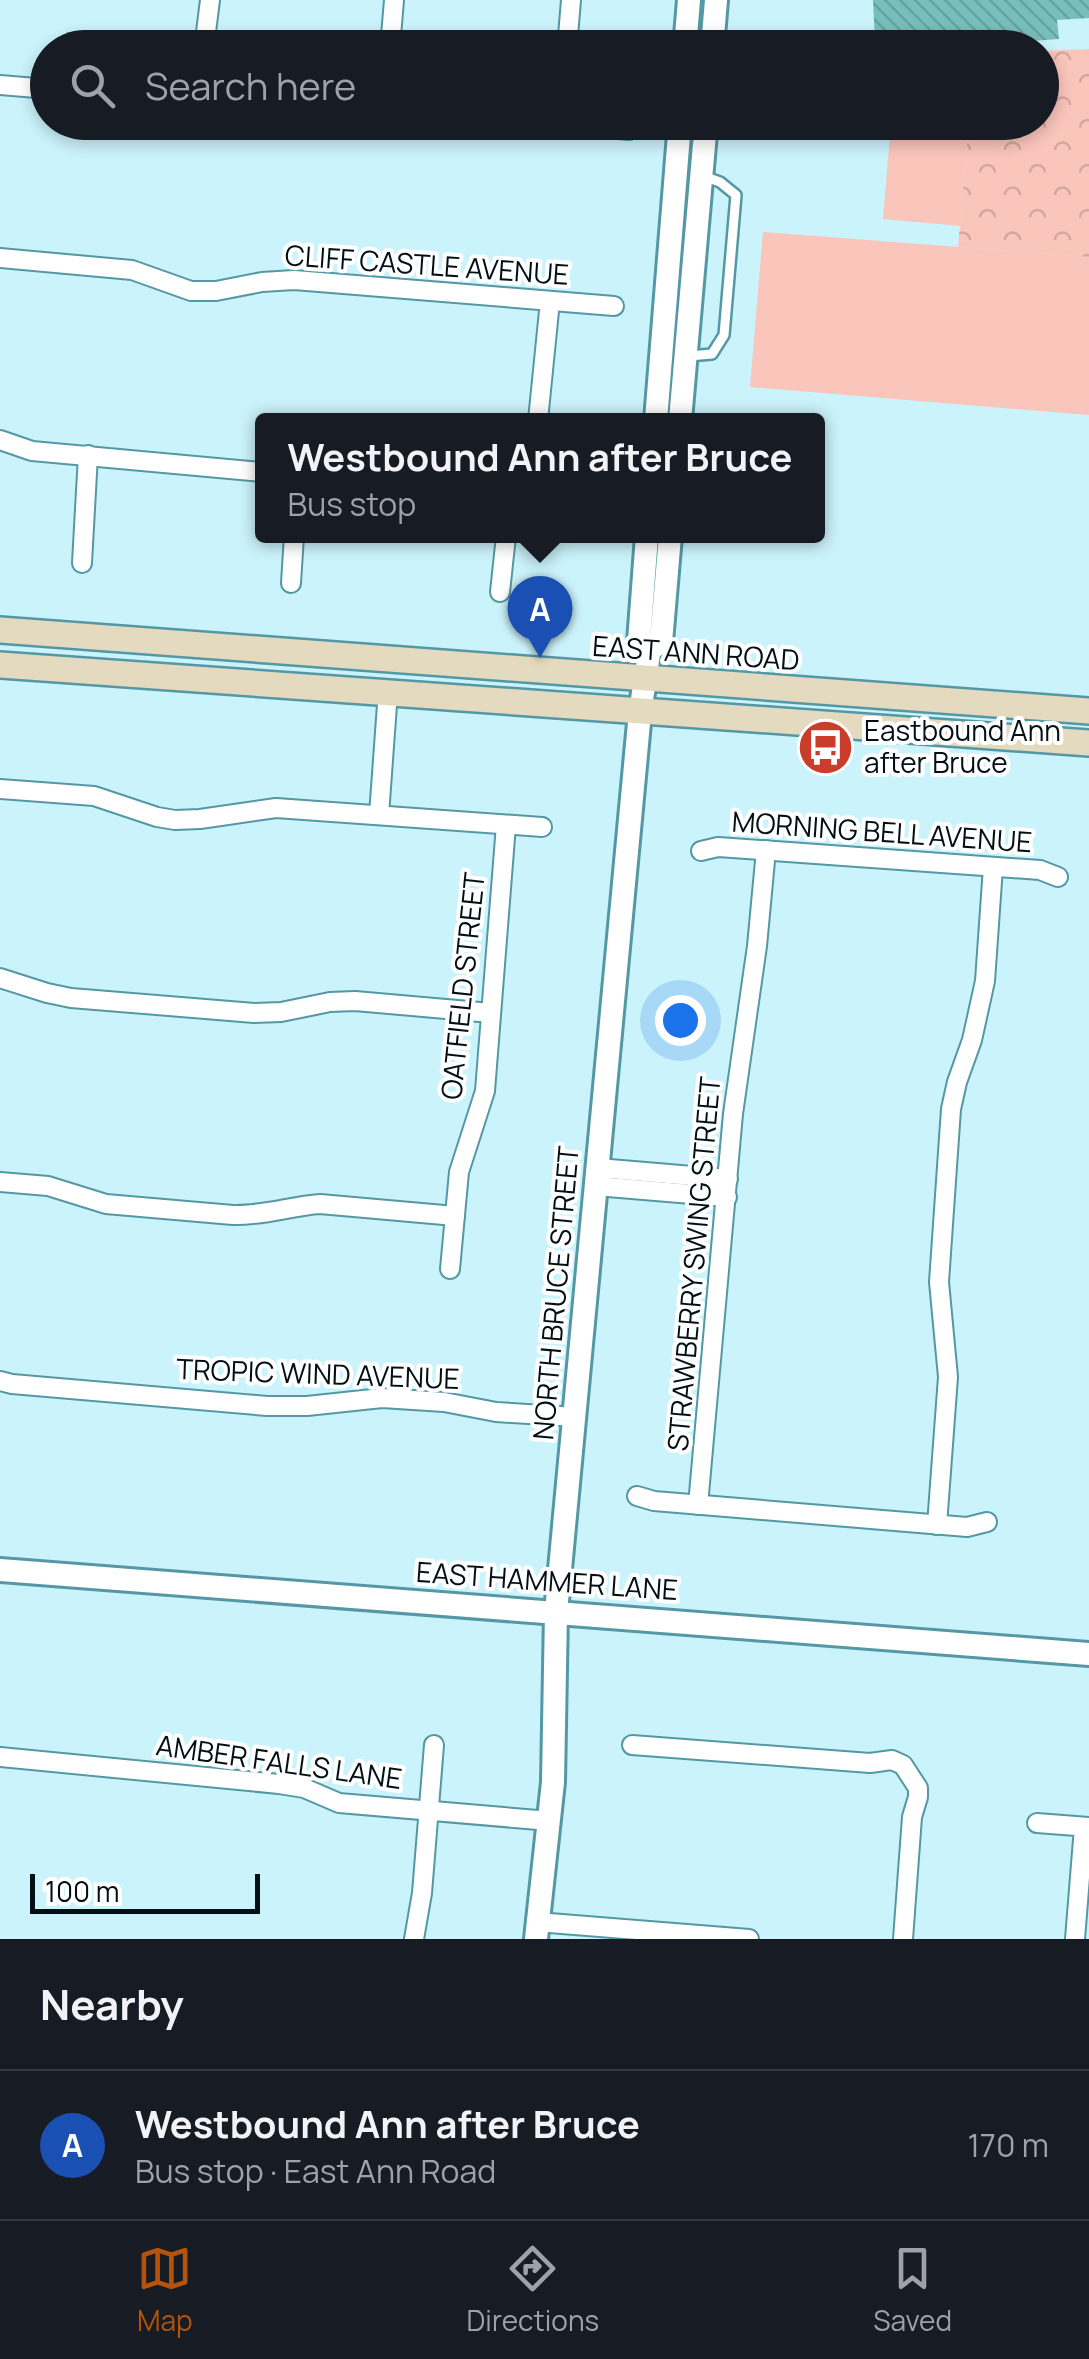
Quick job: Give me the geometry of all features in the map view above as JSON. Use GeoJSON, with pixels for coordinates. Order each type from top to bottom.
{"type":"FeatureCollection","features":[{"type":"Feature","properties":{"kind":"main road","name":"EAST ANN ROAD"},"geometry":{"type":"LineString","coordinates":[[0,630],[647,666],[1089,711]]}},
{"type":"Feature","properties":{"kind":"main road"},"geometry":{"type":"LineString","coordinates":[[0,665],[1089,742]]}},
{"type":"Feature","properties":{"kind":"street"},"geometry":{"type":"LineString","coordinates":[[206,30],[210,0]]}},
{"type":"Feature","properties":{"kind":"street"},"geometry":{"type":"LineString","coordinates":[[392,30],[394,0]]}},
{"type":"Feature","properties":{"kind":"street"},"geometry":{"type":"LineString","coordinates":[[568,30],[571,0]]}},
{"type":"Feature","properties":{"kind":"street"},"geometry":{"type":"LineString","coordinates":[[687,30],[689,0]]}},
{"type":"Feature","properties":{"kind":"street"},"geometry":{"type":"LineString","coordinates":[[714,30],[716,0]]}},
{"type":"Feature","properties":{"kind":"street"},"geometry":{"type":"LineString","coordinates":[[0,85],[30,88]]}},
{"type":"Feature","properties":{"kind":"street"},"geometry":{"type":"LineString","coordinates":[[657,413],[678,140]]}},
{"type":"Feature","properties":{"kind":"street"},"geometry":{"type":"LineString","coordinates":[[681,413],[705,140]]}},
{"type":"Feature","properties":{"kind":"street","name":"CLIFF CASTLE AVENUE"},"geometry":{"type":"LineString","coordinates":[[0,258],[132,270],[192,290],[216,292],[294,280],[614,306]]}},
{"type":"Feature","properties":{"kind":"street"},"geometry":{"type":"LineString","coordinates":[[539,413],[550,301]]}},
{"type":"Feature","properties":{"kind":"street"},"geometry":{"type":"LineString","coordinates":[[0,440],[32,451],[255,471]]}},
{"type":"Feature","properties":{"kind":"street"},"geometry":{"type":"LineString","coordinates":[[82,562],[88,454]]}},
{"type":"Feature","properties":{"kind":"street"},"geometry":{"type":"LineString","coordinates":[[291,583],[294,543]]}},
{"type":"Feature","properties":{"kind":"street"},"geometry":{"type":"LineString","coordinates":[[500,592],[505,543]]}},
{"type":"Feature","properties":{"kind":"street"},"geometry":{"type":"LineString","coordinates":[[646,543],[639,642],[649,650],[661,642],[669,543]]}},
{"type":"Feature","properties":{"kind":"street","name":"NORTH BRUCE STREET"},"geometry":{"type":"LineString","coordinates":[[537,1930],[553,1782],[556,1612],[647,666]]}},
{"type":"Feature","properties":{"kind":"street"},"geometry":{"type":"LineString","coordinates":[[379,815],[388,691]]}},
{"type":"Feature","properties":{"kind":"street"},"geometry":{"type":"LineString","coordinates":[[0,789],[94,796],[176,820],[276,808],[542,827]]}},
{"type":"Feature","properties":{"kind":"street","name":"OATFIELD STREET"},"geometry":{"type":"LineString","coordinates":[[450,1269],[459,1172],[485,1091],[506,825]]}},
{"type":"Feature","properties":{"kind":"street","name":"MORNING BELL AVENUE"},"geometry":{"type":"LineString","coordinates":[[701,851],[718,847],[766,850],[1040,870],[1058,877]]}},
{"type":"Feature","properties":{"kind":"street","name":"STRAWBERRY SWING STREET"},"geometry":{"type":"LineString","coordinates":[[698,1505],[733,1114],[766,850]]}},
{"type":"Feature","properties":{"kind":"street"},"geometry":{"type":"LineString","coordinates":[[938,1525],[948,1377],[940,1282],[942,1224],[953,1100],[972,1040],[984,981],[993,867]]}},
{"type":"Feature","properties":{"kind":"street"},"geometry":{"type":"LineString","coordinates":[[0,978],[71,998],[254,1012],[355,1002],[491,1014]]}},
{"type":"Feature","properties":{"kind":"street"},"geometry":{"type":"LineString","coordinates":[[597,1177],[727,1188]]}},
{"type":"Feature","properties":{"kind":"street"},"geometry":{"type":"LineString","coordinates":[[0,1182],[48,1186],[106,1204],[233,1215],[251,1216],[320,1204],[454,1216]]}},
{"type":"Feature","properties":{"kind":"street","name":"TROPIC WIND AVENUE"},"geometry":{"type":"LineString","coordinates":[[0,1381],[267,1406],[382,1398],[444,1402],[496,1412],[574,1416]]}},
{"type":"Feature","properties":{"kind":"street"},"geometry":{"type":"LineString","coordinates":[[637,1496],[654,1502],[938,1525],[967,1527],[988,1522]]}},
{"type":"Feature","properties":{"kind":"street","name":"EAST HAMMER LANE"},"geometry":{"type":"LineString","coordinates":[[0,1570],[1089,1654]]}},
{"type":"Feature","properties":{"kind":"street"},"geometry":{"type":"LineString","coordinates":[[414,1939],[422,1893],[434,1745]]}},
{"type":"Feature","properties":{"kind":"street"},"geometry":{"type":"LineString","coordinates":[[632,1745],[870,1763],[892,1760],[903,1765],[918,1788],[912,1817],[903,1939]]}},
{"type":"Feature","properties":{"kind":"street","name":"AMBER FALLS LANE"},"geometry":{"type":"LineString","coordinates":[[0,1757],[278,1784],[304,1788],[339,1802],[550,1821]]}},
{"type":"Feature","properties":{"kind":"street"},"geometry":{"type":"LineString","coordinates":[[1037,1823],[1087,1827],[1075,1939]]}},
{"type":"Feature","properties":{"kind":"street"},"geometry":{"type":"LineString","coordinates":[[537,1930],[749,1939]]}},
{"type":"Feature","properties":{"kind":"lane"},"geometry":{"type":"LineString","coordinates":[[661,358],[712,354],[724,335],[736,194],[720,182],[676,166]]}},
{"type":"Feature","properties":{"kind":"green space"},"geometry":{"type":"Polygon","coordinates":[[[1089,49],[1089,257],[958,247],[967,140],[1059,140],[1059,50],[1089,49]]]}},
{"type":"Feature","properties":{"kind":"green space"},"geometry":{"type":"Polygon","coordinates":[[[890,140],[968,140],[960,226],[883,219],[890,140]]]}},
{"type":"Feature","properties":{"kind":"green space"},"geometry":{"type":"Polygon","coordinates":[[[763,232],[1089,257],[1089,415],[750,387],[763,232]]]}},
{"type":"Feature","properties":{"kind":"building"},"geometry":{"type":"Polygon","coordinates":[[[873,0],[1089,0],[1089,18],[1057,20],[1058,30],[874,30],[873,0]]]}},
{"type":"Feature","properties":{"kind":"place","name":"Westbound Ann after Bruce"},"geometry":{"type":"Point","coordinates":[540,658]}},
{"type":"Feature","properties":{"kind":"place","name":"Eastbound Ann after Bruce"},"geometry":{"type":"Point","coordinates":[825,747]}}]}
